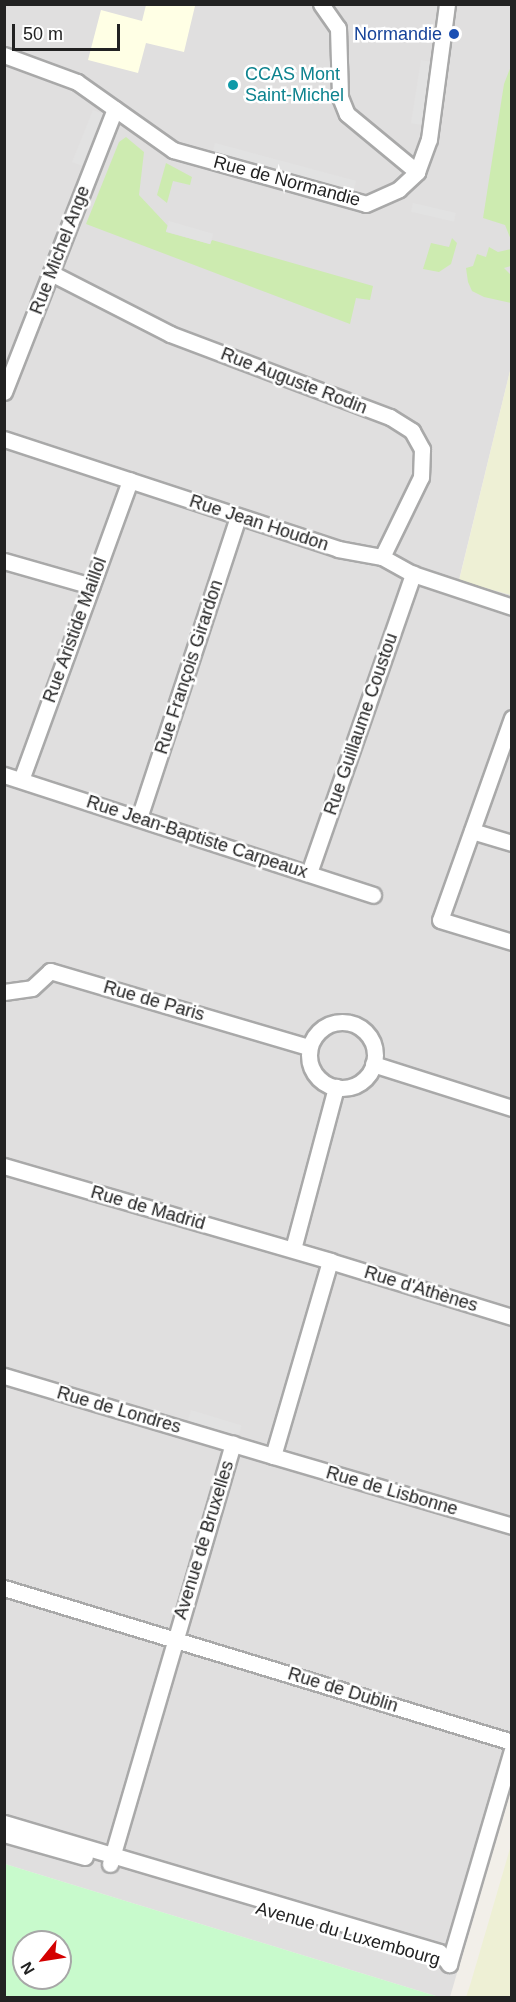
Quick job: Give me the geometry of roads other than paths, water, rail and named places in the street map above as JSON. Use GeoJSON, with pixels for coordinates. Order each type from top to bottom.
{"type":"FeatureCollection","features":[{"type":"Feature","properties":{"kind":"street"},"geometry":{"type":"LineString","coordinates":[[321,4],[338,28],[340,97],[348,114],[417,172]]}},
{"type":"Feature","properties":{"kind":"street","name":"Rue de Normandie"},"geometry":{"type":"LineString","coordinates":[[4,55],[77,82],[173,150],[366,204],[399,189],[417,172],[429,139],[447,4]]}},
{"type":"Feature","properties":{"kind":"street","name":"Rue Michel Ange"},"geometry":{"type":"LineString","coordinates":[[4,392],[115,109]]}},
{"type":"Feature","properties":{"kind":"street","name":"Rue Auguste Rodin"},"geometry":{"type":"LineString","coordinates":[[51,273],[170,334],[390,417],[412,431],[422,449],[421,477],[382,557]]}},
{"type":"Feature","properties":{"kind":"street","name":"Rue Jean Houdon"},"geometry":{"type":"LineString","coordinates":[[4,439],[338,549],[382,557],[413,574],[512,607]]}},
{"type":"Feature","properties":{"kind":"street","name":"Rue Aristide Maillol"},"geometry":{"type":"LineString","coordinates":[[21,780],[130,480]]}},
{"type":"Feature","properties":{"kind":"street","name":"Rue François Girardon"},"geometry":{"type":"LineString","coordinates":[[139,818],[238,517]]}},
{"type":"Feature","properties":{"kind":"street"},"geometry":{"type":"LineString","coordinates":[[4,561],[91,586]]}},
{"type":"Feature","properties":{"kind":"street","name":"Rue Guillaume Coustou"},"geometry":{"type":"LineString","coordinates":[[309,873],[413,574]]}},
{"type":"Feature","properties":{"kind":"street"},"geometry":{"type":"LineString","coordinates":[[512,718],[440,920],[512,942]]}},
{"type":"Feature","properties":{"kind":"street","name":"Rue Jean-Baptiste Carpeaux"},"geometry":{"type":"LineString","coordinates":[[4,775],[373,895]]}},
{"type":"Feature","properties":{"kind":"street"},"geometry":{"type":"LineString","coordinates":[[472,831],[512,843]]}},
{"type":"Feature","properties":{"kind":"street","name":"Rue de Paris"},"geometry":{"type":"LineString","coordinates":[[4,992],[32,988],[50,970],[309,1047]]}},
{"type":"Feature","properties":{"kind":"street"},"geometry":{"type":"LineString","coordinates":[[328,1024],[355,1024],[372,1041],[373,1064],[360,1082],[336,1087],[315,1074],[309,1047],[318,1031],[328,1024]]}},
{"type":"Feature","properties":{"kind":"street"},"geometry":{"type":"LineString","coordinates":[[373,1064],[512,1108]]}},
{"type":"Feature","properties":{"kind":"street"},"geometry":{"type":"LineString","coordinates":[[273,1456],[330,1261],[292,1249],[336,1087]]}},
{"type":"Feature","properties":{"kind":"street","name":"Rue de Madrid"},"geometry":{"type":"LineString","coordinates":[[4,1166],[292,1249]]}},
{"type":"Feature","properties":{"kind":"street","name":"Rue d'Athènes"},"geometry":{"type":"LineString","coordinates":[[330,1261],[512,1317]]}},
{"type":"Feature","properties":{"kind":"street","name":"Rue de Londres"},"geometry":{"type":"LineString","coordinates":[[4,1376],[233,1444]]}},
{"type":"Feature","properties":{"kind":"street","name":"Avenue de Bruxelles"},"geometry":{"type":"LineString","coordinates":[[111,1859],[174,1638],[233,1444],[273,1456]]}},
{"type":"Feature","properties":{"kind":"street","name":"Rue de Lisbonne"},"geometry":{"type":"LineString","coordinates":[[273,1456],[512,1526]]}},
{"type":"Feature","properties":{"kind":"street","name":"Rue de Dublin"},"geometry":{"type":"LineString","coordinates":[[4,1588],[512,1742]]}},
{"type":"Feature","properties":{"kind":"street","name":"Avenue du Luxembourg"},"geometry":{"type":"LineString","coordinates":[[4,1823],[111,1859],[449,1964],[512,1750]]}},
{"type":"Feature","properties":{"kind":"street","name":"Avenue du Luxembourg"},"geometry":{"type":"LineString","coordinates":[[4,1834],[111,1859]]}},
{"type":"Feature","properties":{"kind":"place","name":"Normandie"},"geometry":{"type":"Point","coordinates":[454,34]}},
{"type":"Feature","properties":{"kind":"place","name":"CCAS Mont Saint-Michel"},"geometry":{"type":"Point","coordinates":[233,85]}}]}
